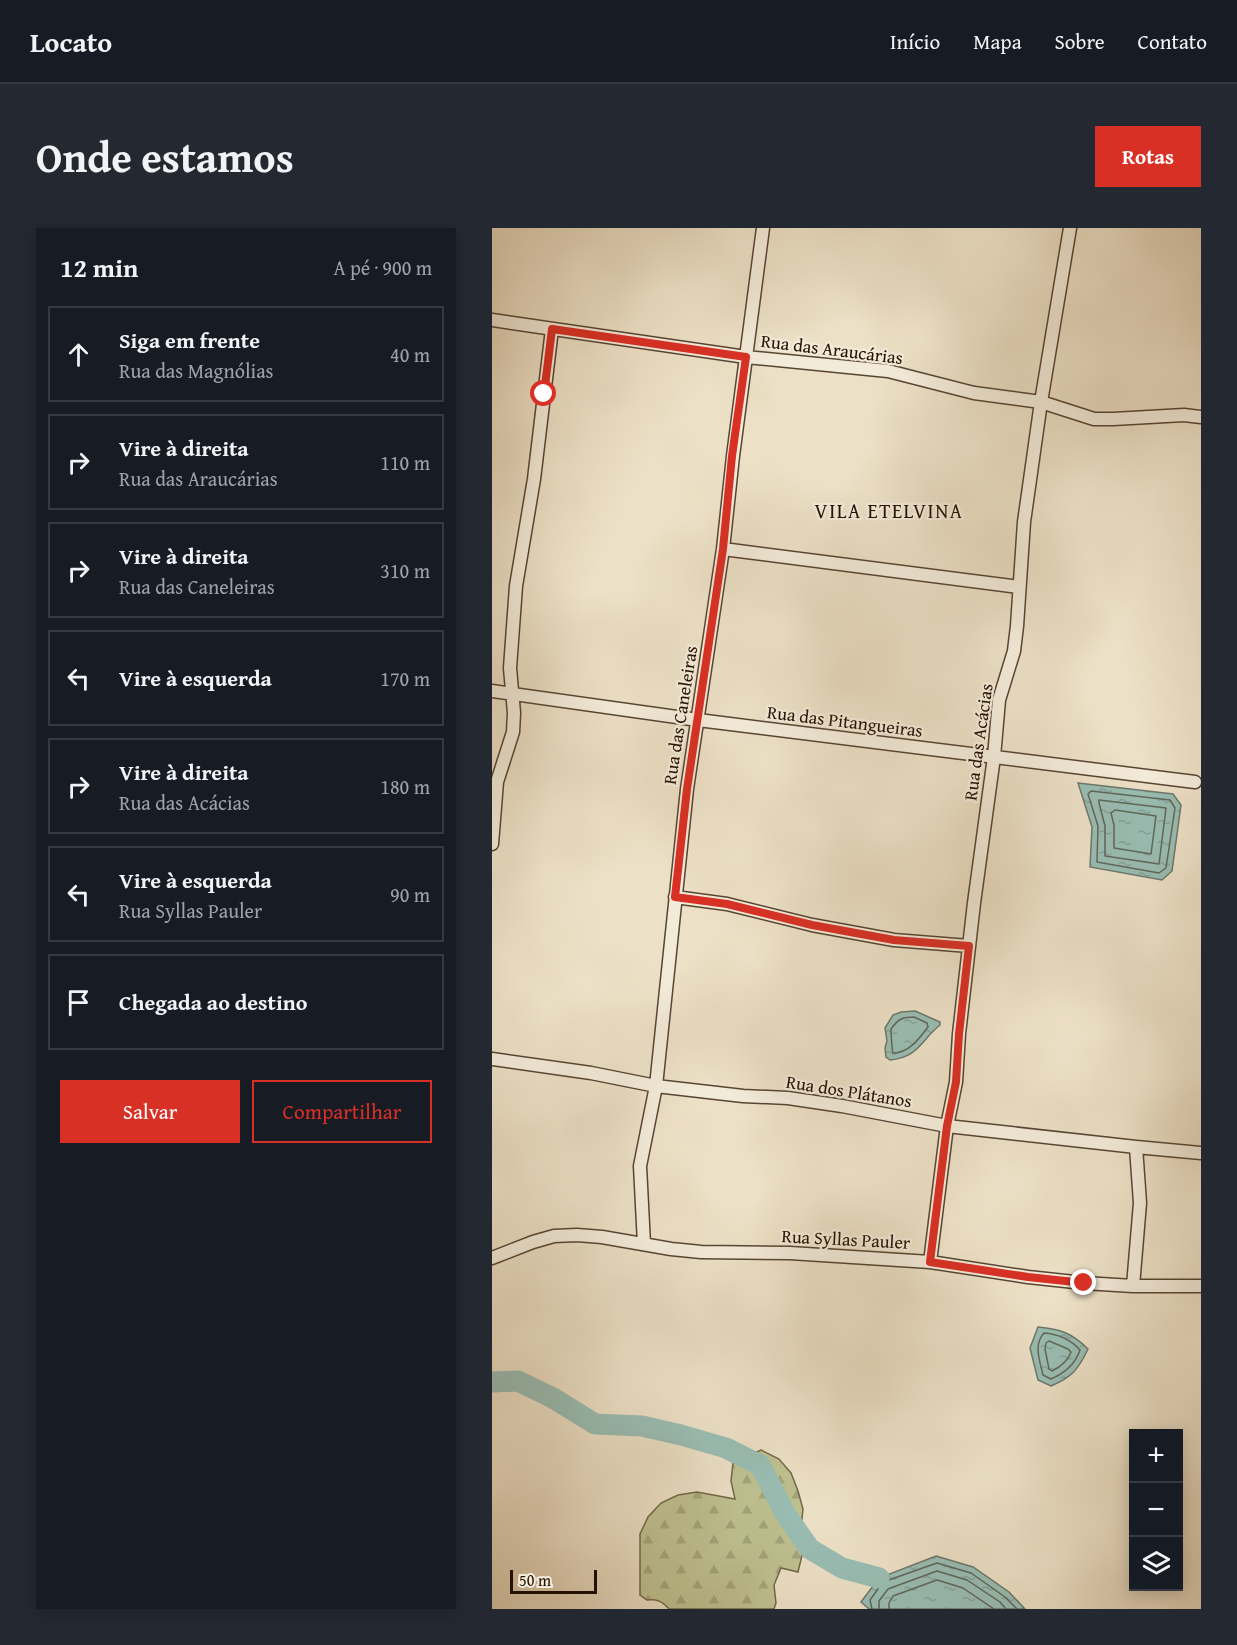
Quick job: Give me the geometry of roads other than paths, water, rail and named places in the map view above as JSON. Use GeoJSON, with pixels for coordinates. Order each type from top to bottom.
{"type":"FeatureCollection","features":[{"type":"Feature","properties":{"kind":"street","name":"Rua das Caneleiras"},"geometry":{"type":"LineString","coordinates":[[644,1244],[640,1166],[656,1086],[687,789],[723,549],[732,456],[763,228]]}},
{"type":"Feature","properties":{"kind":"street","name":"Rua das Acácias"},"geometry":{"type":"LineString","coordinates":[[930,1262],[947,1126],[956,1082],[959,1034],[994,757],[999,700],[1014,651],[1024,522],[1070,228]]}},
{"type":"Feature","properties":{"kind":"street","name":"Rua das Araucárias"},"geometry":{"type":"LineString","coordinates":[[492,320],[746,357],[888,371],[974,393],[1041,402],[1094,419],[1184,415],[1201,417]]}},
{"type":"Feature","properties":{"kind":"street"},"geometry":{"type":"LineString","coordinates":[[492,844],[498,782],[513,732],[514,713],[510,668],[516,586],[534,479],[552,329]]}},
{"type":"Feature","properties":{"kind":"street"},"geometry":{"type":"LineString","coordinates":[[723,549],[1020,587]]}},
{"type":"Feature","properties":{"kind":"street","name":"Rua das Pitangueiras"},"geometry":{"type":"LineString","coordinates":[[492,690],[698,720],[1195,782]]}},
{"type":"Feature","properties":{"kind":"street"},"geometry":{"type":"LineString","coordinates":[[675,897],[727,904],[812,925],[894,940],[969,946]]}},
{"type":"Feature","properties":{"kind":"street","name":"Rua dos Plátanos"},"geometry":{"type":"LineString","coordinates":[[492,1059],[591,1073],[656,1086],[743,1096],[788,1098],[947,1126],[1136,1148],[1201,1153]]}},
{"type":"Feature","properties":{"kind":"street"},"geometry":{"type":"LineString","coordinates":[[1133,1286],[1140,1203],[1136,1148]]}},
{"type":"Feature","properties":{"kind":"street","name":"Rua Syllas Pauler"},"geometry":{"type":"LineString","coordinates":[[492,1258],[554,1236],[577,1235],[702,1252],[790,1253],[930,1262],[1084,1283],[1201,1286]]}},
{"type":"Feature","properties":{"kind":"water"},"geometry":{"type":"Polygon","coordinates":[[[1078,783],[1173,794],[1181,805],[1172,871],[1162,880],[1090,867],[1092,827],[1078,783]]]}},
{"type":"Feature","properties":{"kind":"water"},"geometry":{"type":"Polygon","coordinates":[[[915,1011],[940,1022],[940,1025],[914,1052],[890,1060],[886,1057],[885,1028],[893,1015],[915,1011]]]}},
{"type":"Feature","properties":{"kind":"water"},"geometry":{"type":"Polygon","coordinates":[[[1038,1327],[1065,1333],[1077,1339],[1088,1349],[1074,1372],[1051,1386],[1038,1380],[1030,1348],[1038,1327]]]}},
{"type":"Feature","properties":{"kind":"water"},"geometry":{"type":"Polygon","coordinates":[[[936,1556],[973,1567],[1009,1592],[1025,1609],[869,1609],[861,1602],[879,1578],[936,1556]]]}},
{"type":"Feature","properties":{"kind":"waterway"},"geometry":{"type":"LineString","coordinates":[[492,1382],[518,1381],[553,1398],[595,1424],[642,1426],[681,1435],[726,1448],[760,1465],[786,1515],[810,1549],[842,1568],[879,1578]]}},
{"type":"Feature","properties":{"kind":"district","name":"VILA ETELVINA"},"geometry":{"type":"Point","coordinates":[889,510]}}]}
